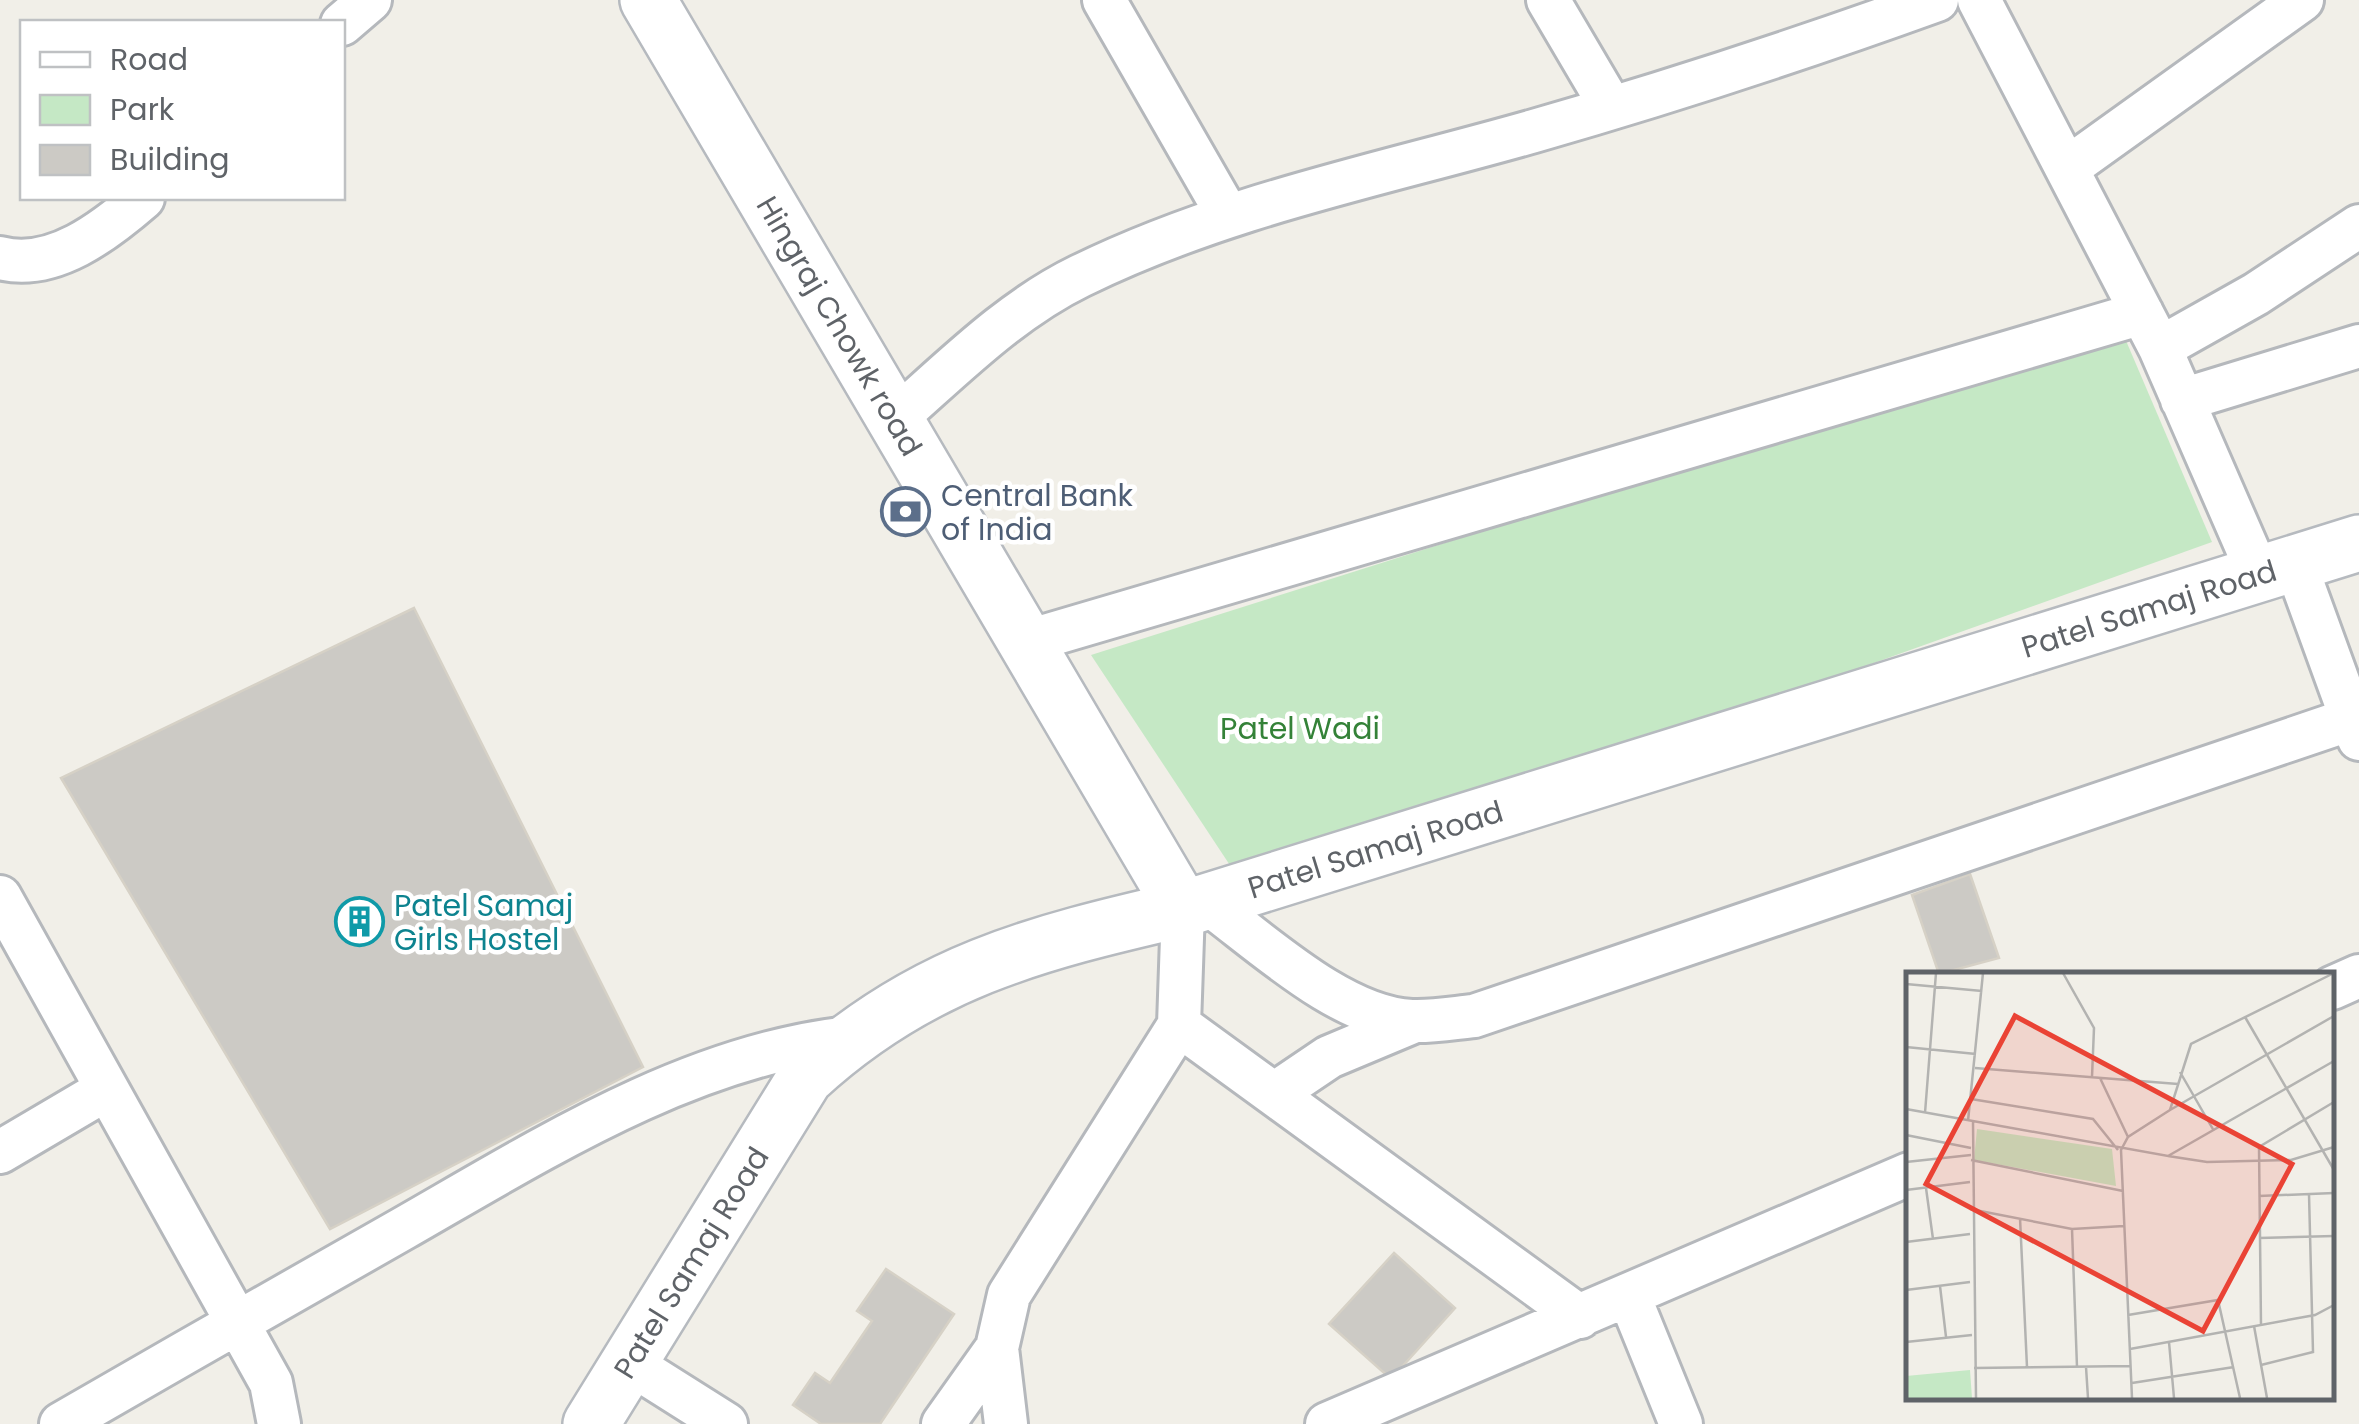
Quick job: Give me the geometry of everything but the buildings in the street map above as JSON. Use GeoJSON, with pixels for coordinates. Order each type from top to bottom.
{"type":"FeatureCollection","features":[{"type":"Feature","properties":{"kind":"street"},"geometry":{"type":"LineString","coordinates":[[345,21],[370,0]]}},
{"type":"Feature","properties":{"kind":"street","name":"Hingraj Chowk road"},"geometry":{"type":"LineString","coordinates":[[648,0],[1025,642],[1194,905]]}},
{"type":"Feature","properties":{"kind":"street"},"geometry":{"type":"LineString","coordinates":[[1104,0],[1227,214]]}},
{"type":"Feature","properties":{"kind":"street"},"geometry":{"type":"LineString","coordinates":[[1548,0],[1611,107]]}},
{"type":"Feature","properties":{"kind":"street"},"geometry":{"type":"LineString","coordinates":[[895,419],[988,336],[1078,277],[1227,214],[1759,64],[1937,0]]}},
{"type":"Feature","properties":{"kind":"street"},"geometry":{"type":"LineString","coordinates":[[1274,1094],[1329,1057],[1416,1021],[1474,1016],[2355,729],[2276,568],[2182,400],[2068,167],[1979,0]]}},
{"type":"Feature","properties":{"kind":"street"},"geometry":{"type":"LineString","coordinates":[[2068,167],[2302,0]]}},
{"type":"Feature","properties":{"kind":"street"},"geometry":{"type":"LineString","coordinates":[[0,258],[13,262],[68,251],[110,226],[141,200]]}},
{"type":"Feature","properties":{"kind":"street"},"geometry":{"type":"LineString","coordinates":[[1025,642],[2151,331],[2256,294],[2359,226]]}},
{"type":"Feature","properties":{"kind":"street"},"geometry":{"type":"LineString","coordinates":[[2182,400],[2359,346]]}},
{"type":"Feature","properties":{"kind":"street","name":"Patel Samaj Road"},"geometry":{"type":"LineString","coordinates":[[591,1424],[805,1078],[848,1038],[926,991],[1015,950],[1194,905],[2359,543]]}},
{"type":"Feature","properties":{"kind":"street"},"geometry":{"type":"LineString","coordinates":[[0,896],[272,1383],[280,1424]]}},
{"type":"Feature","properties":{"kind":"street"},"geometry":{"type":"LineString","coordinates":[[1006,1424],[999,1394],[997,1348],[1009,1294],[1180,1026],[1194,905],[1354,1004],[1416,1021]]}},
{"type":"Feature","properties":{"kind":"street"},"geometry":{"type":"LineString","coordinates":[[2334,987],[2359,976]]}},
{"type":"Feature","properties":{"kind":"street"},"geometry":{"type":"LineString","coordinates":[[1180,1026],[1580,1317]]}},
{"type":"Feature","properties":{"kind":"street"},"geometry":{"type":"LineString","coordinates":[[60,1424],[568,1134],[720,1068],[793,1044],[848,1038]]}},
{"type":"Feature","properties":{"kind":"street"},"geometry":{"type":"LineString","coordinates":[[0,1152],[107,1089]]}},
{"type":"Feature","properties":{"kind":"street"},"geometry":{"type":"LineString","coordinates":[[1328,1424],[1906,1175]]}},
{"type":"Feature","properties":{"kind":"street"},"geometry":{"type":"LineString","coordinates":[[1629,1296],[1681,1424]]}},
{"type":"Feature","properties":{"kind":"street"},"geometry":{"type":"LineString","coordinates":[[943,1424],[997,1348]]}},
{"type":"Feature","properties":{"kind":"street"},"geometry":{"type":"LineString","coordinates":[[631,1364],[726,1424]]}},
{"type":"Feature","properties":{"kind":"green space","name":"Patel Wadi"},"geometry":{"type":"Polygon","coordinates":[[[2121,329],[2212,542],[1245,888],[1091,655],[2121,329]]]}},
{"type":"Feature","properties":{"kind":"place","name":"Central Bank of India"},"geometry":{"type":"Point","coordinates":[906,512]}},
{"type":"Feature","properties":{"kind":"place","name":"Patel Samaj Girls Hostel"},"geometry":{"type":"Point","coordinates":[359,922]}}]}
